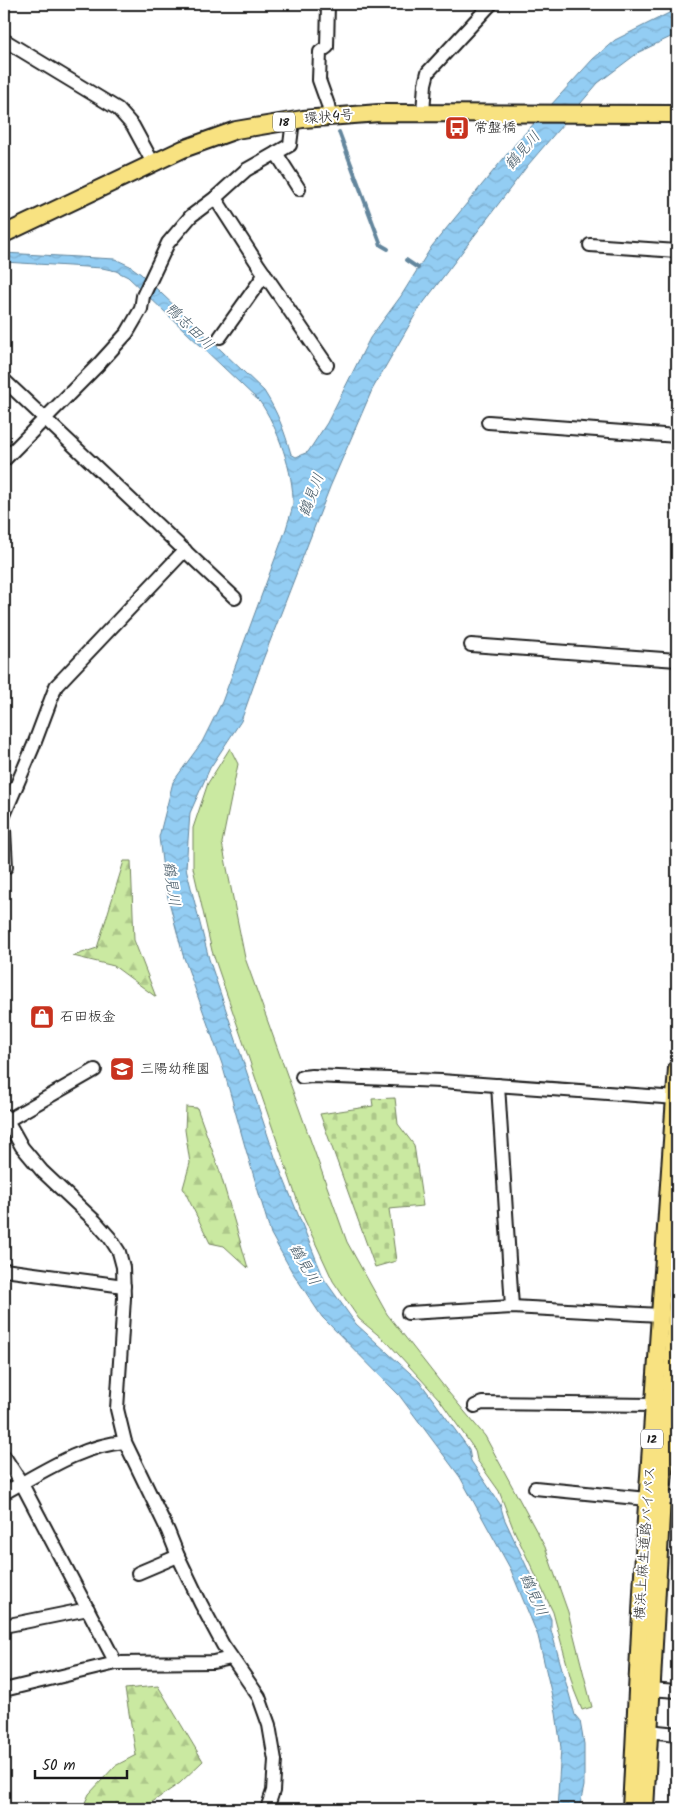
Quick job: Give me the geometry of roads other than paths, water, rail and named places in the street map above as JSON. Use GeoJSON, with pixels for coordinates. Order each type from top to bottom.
{"type":"FeatureCollection","features":[{"type":"Feature","properties":{"kind":"main road","name":"環状4号"},"geometry":{"type":"LineString","coordinates":[[4,234],[183,149],[236,130],[330,116],[423,113],[677,114]]}},
{"type":"Feature","properties":{"kind":"main road","name":"横浜上麻生道路バイパス"},"geometry":{"type":"LineString","coordinates":[[644,1809],[673,1311],[677,1068]]}},
{"type":"Feature","properties":{"kind":"main road","name":"横浜上麻生道路バイパス"},"geometry":{"type":"LineString","coordinates":[[631,1809],[662,1498],[654,1405],[673,1311]]}},
{"type":"Feature","properties":{"kind":"street"},"geometry":{"type":"LineString","coordinates":[[328,4],[327,47],[320,52],[319,80],[330,116]]}},
{"type":"Feature","properties":{"kind":"street"},"geometry":{"type":"LineString","coordinates":[[423,113],[425,84],[428,72],[491,4]]}},
{"type":"Feature","properties":{"kind":"street"},"geometry":{"type":"LineString","coordinates":[[4,40],[118,110],[133,126],[153,164]]}},
{"type":"Feature","properties":{"kind":"street"},"geometry":{"type":"LineString","coordinates":[[4,460],[97,366],[127,332],[141,308],[143,296],[150,279],[168,243],[191,216],[215,198],[246,170],[290,145],[293,120]]}},
{"type":"Feature","properties":{"kind":"street"},"geometry":{"type":"LineString","coordinates":[[276,153],[299,189]]}},
{"type":"Feature","properties":{"kind":"street"},"geometry":{"type":"LineString","coordinates":[[215,198],[328,365]]}},
{"type":"Feature","properties":{"kind":"street"},"geometry":{"type":"LineString","coordinates":[[590,245],[677,251]]}},
{"type":"Feature","properties":{"kind":"street"},"geometry":{"type":"LineString","coordinates":[[220,337],[265,274]]}},
{"type":"Feature","properties":{"kind":"street"},"geometry":{"type":"LineString","coordinates":[[4,380],[235,598]]}},
{"type":"Feature","properties":{"kind":"street"},"geometry":{"type":"LineString","coordinates":[[488,422],[677,436]]}},
{"type":"Feature","properties":{"kind":"street"},"geometry":{"type":"LineString","coordinates":[[4,815],[56,686],[185,550]]}},
{"type":"Feature","properties":{"kind":"street"},"geometry":{"type":"LineString","coordinates":[[471,645],[677,660]]}},
{"type":"Feature","properties":{"kind":"street"},"geometry":{"type":"LineString","coordinates":[[4,830],[6,866],[4,867]]}},
{"type":"Feature","properties":{"kind":"street"},"geometry":{"type":"LineString","coordinates":[[95,1070],[6,1118],[22,1146],[42,1171],[69,1194],[110,1238],[118,1252],[123,1267],[124,1286],[117,1409],[125,1442],[201,1604],[231,1658],[259,1697],[269,1724],[275,1760],[273,1791],[267,1809]]}},
{"type":"Feature","properties":{"kind":"street"},"geometry":{"type":"LineString","coordinates":[[302,1077],[432,1081],[676,1098]]}},
{"type":"Feature","properties":{"kind":"street"},"geometry":{"type":"LineString","coordinates":[[498,1085],[512,1307]]}},
{"type":"Feature","properties":{"kind":"street"},"geometry":{"type":"LineString","coordinates":[[4,1270],[124,1286]]}},
{"type":"Feature","properties":{"kind":"street"},"geometry":{"type":"LineString","coordinates":[[408,1313],[512,1307],[673,1311]]}},
{"type":"Feature","properties":{"kind":"street"},"geometry":{"type":"LineString","coordinates":[[476,1406],[482,1402],[654,1405]]}},
{"type":"Feature","properties":{"kind":"street"},"geometry":{"type":"LineString","coordinates":[[4,1493],[82,1453],[116,1442],[125,1442]]}},
{"type":"Feature","properties":{"kind":"street"},"geometry":{"type":"LineString","coordinates":[[4,1456],[22,1484],[116,1663]]}},
{"type":"Feature","properties":{"kind":"street"},"geometry":{"type":"LineString","coordinates":[[536,1488],[662,1498]]}},
{"type":"Feature","properties":{"kind":"street"},"geometry":{"type":"LineString","coordinates":[[138,1573],[178,1556]]}},
{"type":"Feature","properties":{"kind":"street"},"geometry":{"type":"LineString","coordinates":[[4,1626],[88,1609]]}},
{"type":"Feature","properties":{"kind":"street"},"geometry":{"type":"LineString","coordinates":[[4,1690],[116,1663],[212,1662],[231,1658]]}},
{"type":"Feature","properties":{"kind":"street"},"geometry":{"type":"LineString","coordinates":[[650,1689],[677,1691]]}},
{"type":"Feature","properties":{"kind":"street"},"geometry":{"type":"LineString","coordinates":[[648,1731],[677,1734]]}},
{"type":"Feature","properties":{"kind":"water"},"geometry":{"type":"Polygon","coordinates":[[[677,9],[677,34],[639,52],[598,83],[528,165],[418,310],[372,390],[330,487],[241,721],[210,768],[190,813],[186,868],[209,959],[275,1157],[324,1279],[356,1324],[420,1382],[469,1449],[471,1461],[500,1504],[504,1518],[551,1619],[551,1630],[575,1715],[580,1721],[584,1744],[584,1786],[579,1809],[557,1809],[561,1748],[556,1713],[538,1636],[510,1568],[460,1477],[399,1395],[322,1317],[291,1270],[271,1234],[222,1064],[183,955],[165,886],[159,837],[173,782],[202,742],[222,702],[291,513],[293,491],[283,450],[272,423],[260,402],[128,277],[116,271],[102,268],[4,262],[4,253],[115,259],[130,266],[141,274],[264,391],[280,422],[291,454],[296,457],[308,452],[327,423],[370,338],[401,296],[432,246],[517,142],[593,59],[615,40],[677,9]]]}},
{"type":"Feature","properties":{"kind":"waterway"},"geometry":{"type":"LineString","coordinates":[[339,132],[381,245],[388,249]]}},
{"type":"Feature","properties":{"kind":"waterway"},"geometry":{"type":"LineString","coordinates":[[406,260],[418,268]]}},
{"type":"Feature","properties":{"kind":"place","name":"常盤橋"},"geometry":{"type":"Point","coordinates":[457,128]}},
{"type":"Feature","properties":{"kind":"place","name":"石田板金"},"geometry":{"type":"Point","coordinates":[42,1017]}},
{"type":"Feature","properties":{"kind":"place","name":"三陽幼稚園"},"geometry":{"type":"Point","coordinates":[122,1069]}},
{"type":"Feature","properties":{"kind":"water label","name":"鶴見川"},"geometry":{"type":"Point","coordinates":[523,151]}},
{"type":"Feature","properties":{"kind":"water label","name":"鴨志田川"},"geometry":{"type":"Point","coordinates":[189,327]}},
{"type":"Feature","properties":{"kind":"water label","name":"鶴見川"},"geometry":{"type":"Point","coordinates":[312,495]}},
{"type":"Feature","properties":{"kind":"water label","name":"鶴見川"},"geometry":{"type":"Point","coordinates":[171,884]}},
{"type":"Feature","properties":{"kind":"water label","name":"鶴見川"},"geometry":{"type":"Point","coordinates":[304,1265]}},
{"type":"Feature","properties":{"kind":"water label","name":"鶴見川"},"geometry":{"type":"Point","coordinates":[533,1595]}}]}
